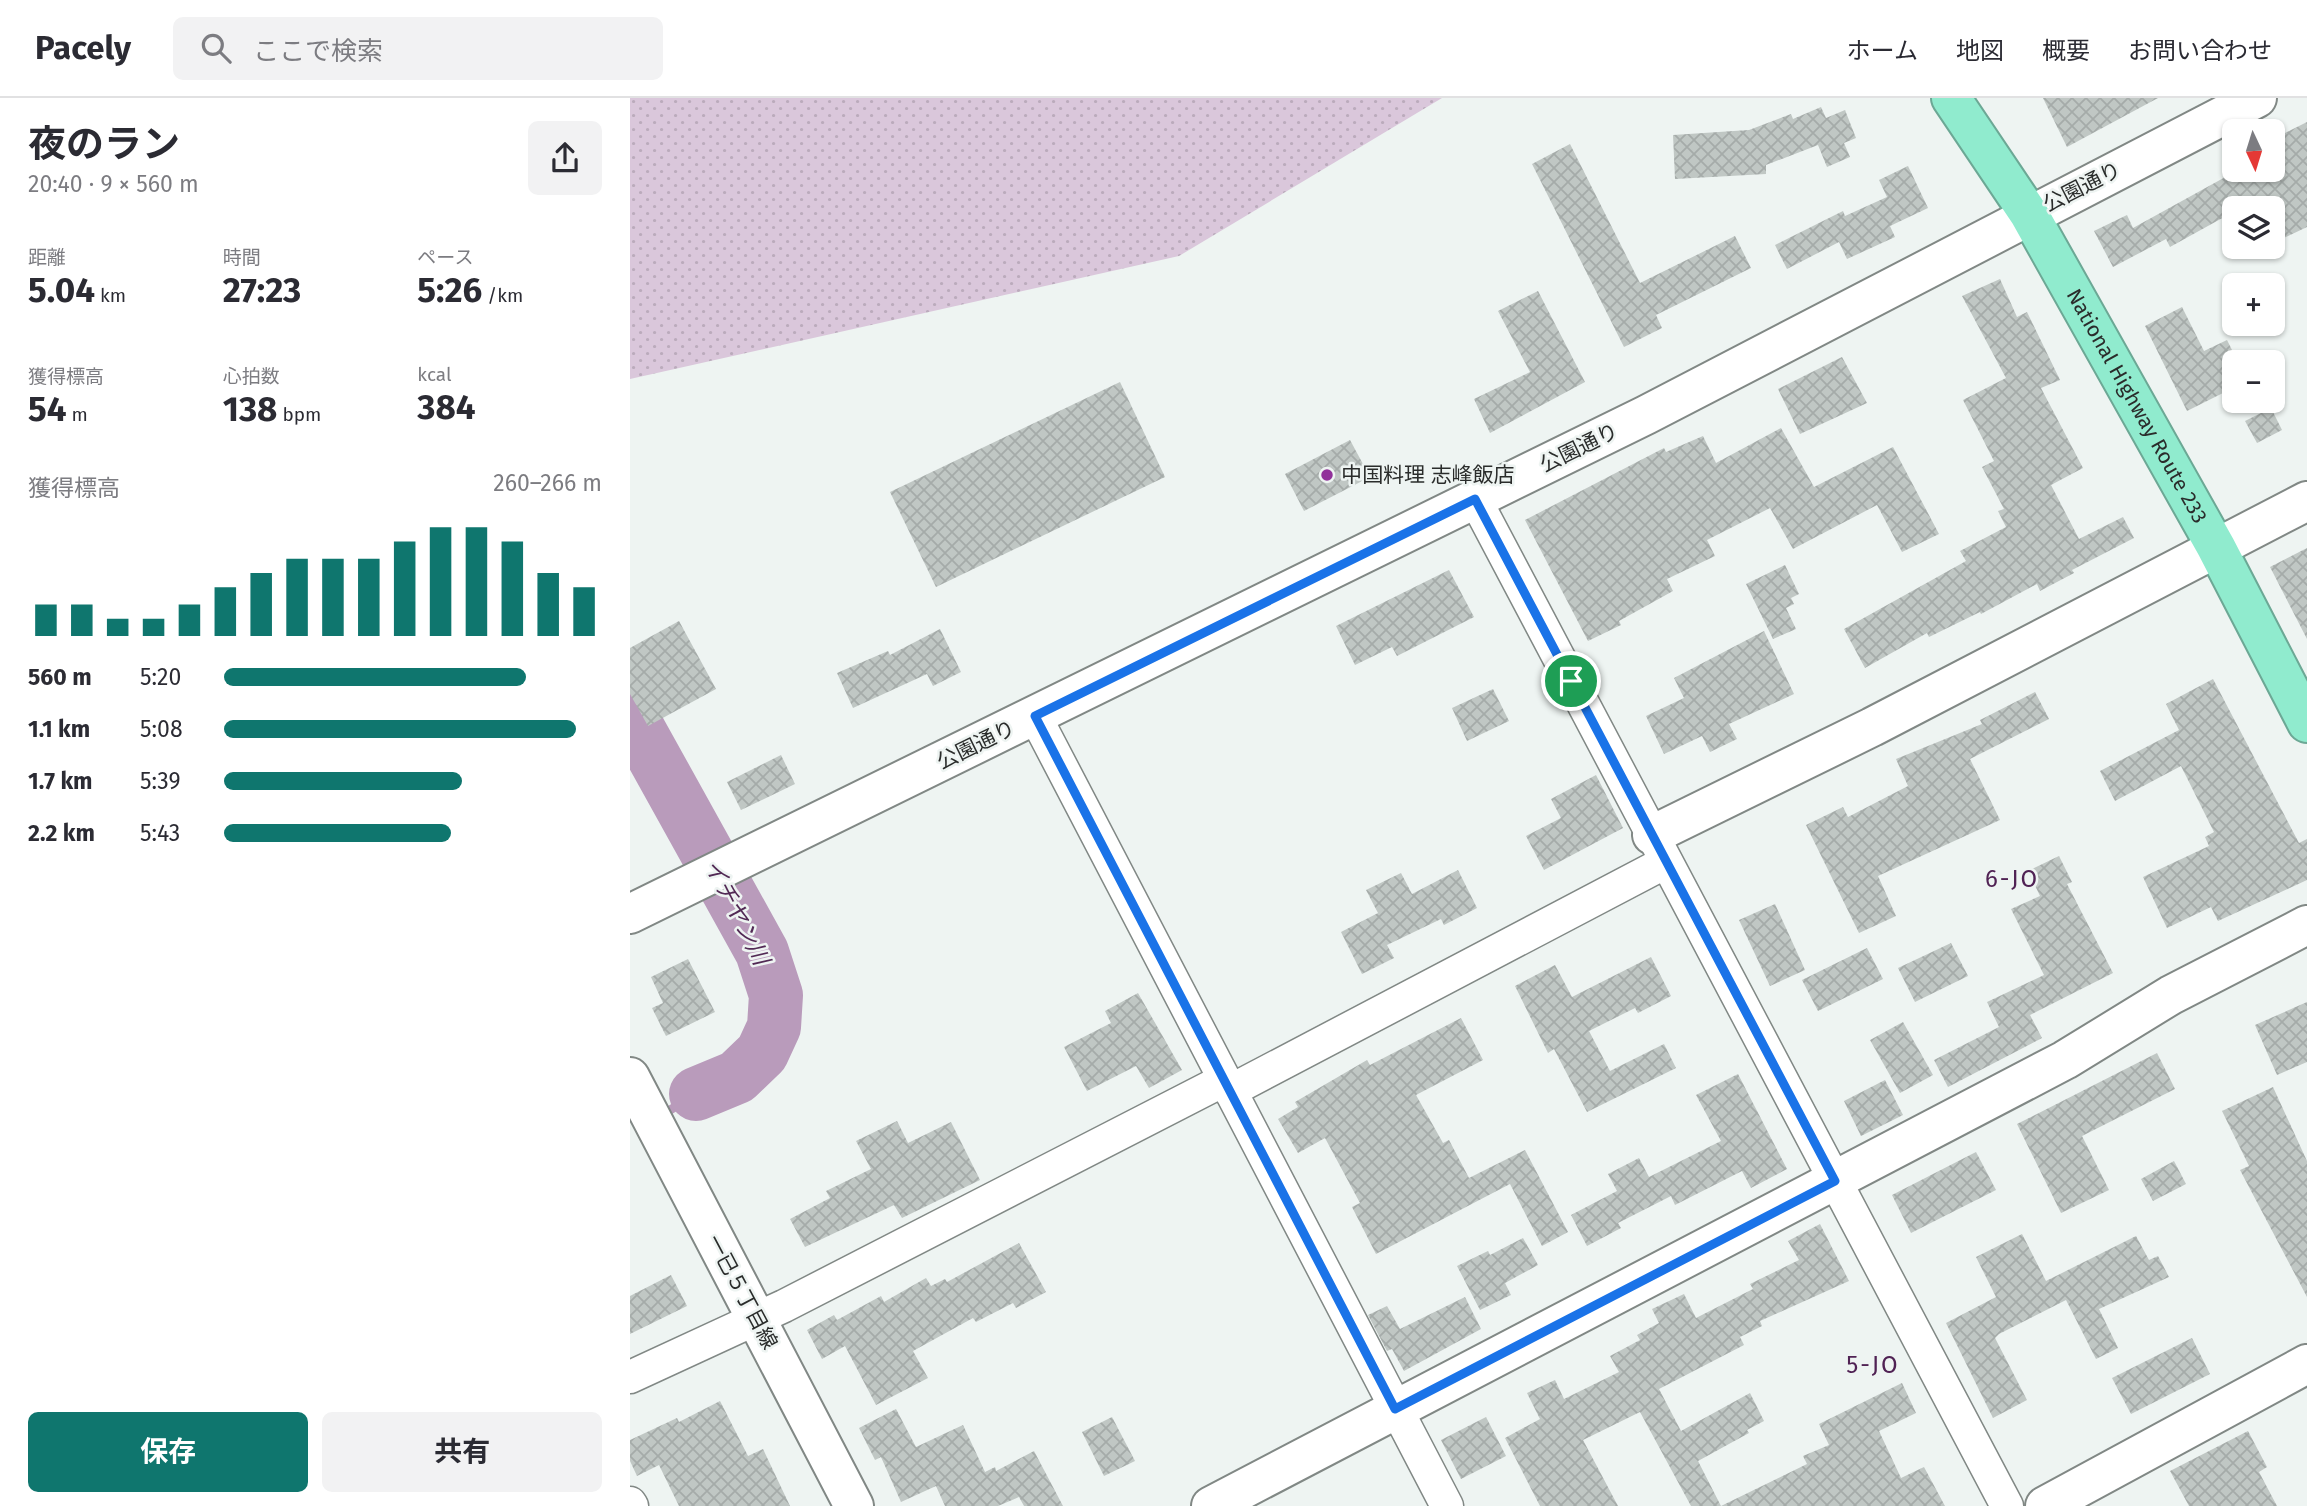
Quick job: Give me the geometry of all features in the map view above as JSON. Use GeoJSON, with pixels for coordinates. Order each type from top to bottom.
{"type":"FeatureCollection","features":[{"type":"Feature","properties":{"kind":"highway","name":"National Highway Route 233"},"geometry":{"type":"LineString","coordinates":[[1951,98],[2029,214],[2216,547],[2307,723]]}},
{"type":"Feature","properties":{"kind":"street","name":"公園通り"},"geometry":{"type":"LineString","coordinates":[[630,914],[1646,415],[2257,98]]}},
{"type":"Feature","properties":{"kind":"street"},"geometry":{"type":"LineString","coordinates":[[1475,499],[2007,1506]]}},
{"type":"Feature","properties":{"kind":"street"},"geometry":{"type":"LineString","coordinates":[[630,1377],[784,1306],[1227,1086],[1659,849],[1872,727],[2307,501]]}},
{"type":"Feature","properties":{"kind":"street"},"geometry":{"type":"LineString","coordinates":[[1035,716],[1447,1506]]}},
{"type":"Feature","properties":{"kind":"street"},"geometry":{"type":"LineString","coordinates":[[1211,1506],[2064,1060],[2171,995],[2307,925]]}},
{"type":"Feature","properties":{"kind":"street","name":"一已５丁目線"},"geometry":{"type":"LineString","coordinates":[[630,1077],[853,1506]]}},
{"type":"Feature","properties":{"kind":"street"},"geometry":{"type":"LineString","coordinates":[[2045,1506],[2307,1364]]}},
{"type":"Feature","properties":{"kind":"shaded area"},"geometry":{"type":"Polygon","coordinates":[[[630,98],[1442,98],[1179,256],[630,379],[630,98]]]}},
{"type":"Feature","properties":{"kind":"building"},"geometry":{"type":"Polygon","coordinates":[[[2043,98],[2158,98],[2067,147],[2043,98]]]}},
{"type":"Feature","properties":{"kind":"building"},"geometry":{"type":"Polygon","coordinates":[[[1821,107],[1826,118],[1845,110],[1856,138],[1844,143],[1850,157],[1827,167],[1818,145],[1766,165],[1766,174],[1675,179],[1673,135],[1749,130],[1791,114],[1793,119],[1821,107]]]}},
{"type":"Feature","properties":{"kind":"building"},"geometry":{"type":"Polygon","coordinates":[[[2307,122],[2307,227],[2285,237],[2285,196],[2222,196],[2222,218],[2170,247],[2166,239],[2113,267],[2094,231],[2127,215],[2133,228],[2222,179],[2222,182],[2286,182],[2286,132],[2307,122]]]}},
{"type":"Feature","properties":{"kind":"building"},"geometry":{"type":"Polygon","coordinates":[[[1570,144],[1640,283],[1735,236],[1751,268],[1656,315],[1662,328],[1624,347],[1532,164],[1570,144]]]}},
{"type":"Feature","properties":{"kind":"building"},"geometry":{"type":"Polygon","coordinates":[[[1908,166],[1928,208],[1890,226],[1895,237],[1847,259],[1839,242],[1787,269],[1775,245],[1843,211],[1845,216],[1887,197],[1879,180],[1908,166]]]}},
{"type":"Feature","properties":{"kind":"building"},"geometry":{"type":"Polygon","coordinates":[[[2000,279],[2017,317],[2027,312],[2060,380],[2041,388],[2083,468],[2051,485],[2079,539],[2123,517],[2134,538],[2072,570],[2074,573],[2040,591],[2037,584],[1981,614],[1980,612],[1929,637],[1927,633],[1865,668],[1844,629],[1966,561],[1960,551],[2006,527],[1998,511],[2004,509],[1982,467],[1994,461],[1963,400],[2006,378],[1962,296],[2000,279]]]}},
{"type":"Feature","properties":{"kind":"building"},"geometry":{"type":"Polygon","coordinates":[[[1538,291],[1585,382],[1490,433],[1474,399],[1530,372],[1498,311],[1538,291]]]}},
{"type":"Feature","properties":{"kind":"building"},"geometry":{"type":"Polygon","coordinates":[[[2182,307],[2204,351],[2227,340],[2232,350],[2222,350],[2222,394],[2187,411],[2145,326],[2182,307]]]}},
{"type":"Feature","properties":{"kind":"building"},"geometry":{"type":"Polygon","coordinates":[[[1842,357],[1867,403],[1800,434],[1778,389],[1842,357]]]}},
{"type":"Feature","properties":{"kind":"building"},"geometry":{"type":"Polygon","coordinates":[[[1120,382],[1165,477],[936,587],[890,492],[1120,382]]]}},
{"type":"Feature","properties":{"kind":"building"},"geometry":{"type":"Polygon","coordinates":[[[2261,413],[2274,413],[2282,430],[2257,443],[2245,421],[2261,413]]]}},
{"type":"Feature","properties":{"kind":"building"},"geometry":{"type":"Polygon","coordinates":[[[1781,428],[1814,487],[1893,447],[1939,534],[1902,552],[1877,505],[1793,549],[1770,508],[1707,540],[1715,556],[1667,579],[1673,591],[1619,621],[1621,625],[1588,641],[1525,520],[1664,448],[1666,452],[1703,436],[1716,463],[1781,428]]]}},
{"type":"Feature","properties":{"kind":"building","name":"中国料理 志峰飯店"},"geometry":{"type":"Polygon","coordinates":[[[1350,440],[1370,477],[1304,511],[1285,474],[1350,440]]]}},
{"type":"Feature","properties":{"kind":"building"},"geometry":{"type":"Polygon","coordinates":[[[2307,548],[2307,639],[2270,567],[2307,548]]]}},
{"type":"Feature","properties":{"kind":"building"},"geometry":{"type":"Polygon","coordinates":[[[1785,565],[1799,594],[1791,598],[1794,604],[1786,608],[1796,629],[1773,639],[1746,584],[1785,565]]]}},
{"type":"Feature","properties":{"kind":"building"},"geometry":{"type":"Polygon","coordinates":[[[1449,570],[1474,617],[1397,656],[1392,647],[1355,665],[1336,626],[1449,570]]]}},
{"type":"Feature","properties":{"kind":"building"},"geometry":{"type":"Polygon","coordinates":[[[679,621],[716,689],[648,726],[630,694],[630,648],[679,621]]]}},
{"type":"Feature","properties":{"kind":"building"},"geometry":{"type":"Polygon","coordinates":[[[940,629],[961,672],[933,686],[927,674],[853,708],[837,673],[888,651],[890,655],[940,629]]]}},
{"type":"Feature","properties":{"kind":"building"},"geometry":{"type":"Polygon","coordinates":[[[1764,631],[1794,694],[1729,724],[1737,739],[1710,752],[1702,736],[1664,754],[1646,716],[1684,698],[1674,678],[1764,631]]]}},
{"type":"Feature","properties":{"kind":"building"},"geometry":{"type":"Polygon","coordinates":[[[2213,679],[2299,843],[2307,839],[2307,880],[2218,921],[2211,907],[2167,928],[2143,877],[2209,846],[2205,837],[2214,832],[2181,766],[2115,801],[2100,771],[2179,730],[2166,704],[2213,679]]]}},
{"type":"Feature","properties":{"kind":"building"},"geometry":{"type":"Polygon","coordinates":[[[1493,689],[1509,721],[1467,741],[1452,708],[1493,689]]]}},
{"type":"Feature","properties":{"kind":"building"},"geometry":{"type":"Polygon","coordinates":[[[2035,692],[2049,719],[1970,759],[2000,820],[1878,876],[1896,916],[1859,933],[1806,825],[1843,807],[1848,817],[1908,786],[1896,759],[1982,724],[1980,720],[2035,692]]]}},
{"type":"Feature","properties":{"kind":"building"},"geometry":{"type":"Polygon","coordinates":[[[781,755],[795,784],[741,810],[727,782],[781,755]]]}},
{"type":"Feature","properties":{"kind":"building"},"geometry":{"type":"Polygon","coordinates":[[[1596,775],[1623,828],[1544,870],[1526,836],[1561,818],[1551,799],[1596,775]]]}},
{"type":"Feature","properties":{"kind":"building"},"geometry":{"type":"Polygon","coordinates":[[[2059,856],[2072,882],[2067,884],[2113,973],[2030,1015],[2042,1038],[1948,1087],[1934,1060],[1999,1027],[1987,1002],[2044,975],[2011,909],[2040,896],[2028,871],[2059,856]]]}},
{"type":"Feature","properties":{"kind":"building"},"geometry":{"type":"Polygon","coordinates":[[[1458,870],[1477,908],[1444,925],[1441,919],[1387,945],[1394,958],[1362,974],[1341,932],[1378,913],[1366,890],[1401,873],[1412,894],[1458,870]]]}},
{"type":"Feature","properties":{"kind":"building"},"geometry":{"type":"Polygon","coordinates":[[[1775,904],[1805,970],[1770,986],[1739,920],[1775,904]]]}},
{"type":"Feature","properties":{"kind":"building"},"geometry":{"type":"Polygon","coordinates":[[[1951,943],[1968,976],[1915,1002],[1898,968],[1951,943]]]}},
{"type":"Feature","properties":{"kind":"building"},"geometry":{"type":"Polygon","coordinates":[[[1867,948],[1883,979],[1818,1011],[1802,980],[1867,948]]]}},
{"type":"Feature","properties":{"kind":"building"},"geometry":{"type":"Polygon","coordinates":[[[1651,957],[1671,996],[1638,1013],[1635,1008],[1589,1031],[1610,1071],[1664,1044],[1676,1068],[1587,1112],[1554,1049],[1548,1053],[1515,986],[1555,965],[1572,997],[1651,957]]]}},
{"type":"Feature","properties":{"kind":"building"},"geometry":{"type":"Polygon","coordinates":[[[688,959],[715,1012],[666,1036],[652,1008],[663,1003],[651,977],[688,959]]]}},
{"type":"Feature","properties":{"kind":"building"},"geometry":{"type":"Polygon","coordinates":[[[1138,993],[1182,1070],[1149,1088],[1136,1066],[1087,1091],[1064,1047],[1111,1023],[1105,1011],[1138,993]]]}},
{"type":"Feature","properties":{"kind":"building"},"geometry":{"type":"Polygon","coordinates":[[[2307,1002],[2307,1062],[2277,1075],[2255,1025],[2307,1002]]]}},
{"type":"Feature","properties":{"kind":"building"},"geometry":{"type":"Polygon","coordinates":[[[1461,1018],[1483,1060],[1416,1095],[1443,1143],[1449,1140],[1469,1178],[1525,1150],[1568,1232],[1542,1246],[1510,1184],[1376,1254],[1352,1207],[1360,1203],[1325,1138],[1298,1153],[1278,1119],[1298,1107],[1295,1102],[1367,1060],[1370,1065],[1461,1018]]]}},
{"type":"Feature","properties":{"kind":"building"},"geometry":{"type":"Polygon","coordinates":[[[1903,1022],[1933,1075],[1900,1093],[1870,1040],[1903,1022]]]}},
{"type":"Feature","properties":{"kind":"building"},"geometry":{"type":"Polygon","coordinates":[[[2157,1053],[2175,1089],[2082,1136],[2109,1190],[2061,1213],[2017,1124],[2157,1053]]]}},
{"type":"Feature","properties":{"kind":"building"},"geometry":{"type":"Polygon","coordinates":[[[1738,1074],[1787,1169],[1751,1188],[1742,1171],[1675,1205],[1671,1196],[1618,1223],[1621,1228],[1587,1246],[1571,1215],[1617,1191],[1608,1174],[1639,1158],[1649,1177],[1721,1141],[1696,1095],[1738,1074]]]}},
{"type":"Feature","properties":{"kind":"building"},"geometry":{"type":"Polygon","coordinates":[[[1885,1080],[1903,1115],[1861,1136],[1844,1101],[1885,1080]]]}},
{"type":"Feature","properties":{"kind":"building"},"geometry":{"type":"Polygon","coordinates":[[[2273,1087],[2307,1161],[2307,1297],[2240,1170],[2249,1166],[2222,1111],[2273,1087]]]}},
{"type":"Feature","properties":{"kind":"building"},"geometry":{"type":"Polygon","coordinates":[[[897,1121],[908,1143],[951,1122],[980,1180],[902,1218],[894,1205],[805,1247],[790,1219],[830,1198],[826,1191],[871,1169],[856,1141],[897,1121]]]}},
{"type":"Feature","properties":{"kind":"building"},"geometry":{"type":"Polygon","coordinates":[[[1976,1152],[1996,1190],[1911,1233],[1892,1195],[1976,1152]]]}},
{"type":"Feature","properties":{"kind":"building"},"geometry":{"type":"Polygon","coordinates":[[[2174,1161],[2186,1184],[2153,1201],[2141,1179],[2174,1161]]]}},
{"type":"Feature","properties":{"kind":"building"},"geometry":{"type":"Polygon","coordinates":[[[1820,1224],[1849,1281],[1760,1321],[1762,1326],[1740,1337],[1744,1345],[1659,1389],[1681,1431],[1750,1393],[1764,1421],[1747,1430],[1749,1433],[1698,1461],[1721,1506],[1691,1506],[1640,1412],[1583,1440],[1618,1506],[1540,1506],[1505,1438],[1540,1419],[1527,1393],[1555,1380],[1564,1399],[1619,1372],[1610,1356],[1640,1340],[1637,1335],[1659,1323],[1652,1309],[1684,1294],[1696,1318],[1753,1289],[1750,1284],[1799,1260],[1788,1241],[1820,1224]]]}},
{"type":"Feature","properties":{"kind":"building"},"geometry":{"type":"Polygon","coordinates":[[[2022,1234],[2046,1281],[2136,1236],[2149,1260],[2158,1256],[2169,1277],[2099,1309],[2118,1348],[2096,1359],[2066,1300],[1999,1334],[1995,1338],[2027,1400],[1993,1418],[1946,1323],[1996,1297],[1976,1257],[2022,1234]]]}},
{"type":"Feature","properties":{"kind":"building"},"geometry":{"type":"Polygon","coordinates":[[[1523,1238],[1538,1265],[1505,1283],[1511,1295],[1480,1310],[1457,1266],[1488,1251],[1490,1255],[1523,1238]]]}},
{"type":"Feature","properties":{"kind":"building"},"geometry":{"type":"Polygon","coordinates":[[[1019,1243],[1046,1292],[1016,1308],[1013,1303],[976,1322],[973,1318],[913,1351],[928,1378],[876,1405],[845,1346],[822,1359],[807,1330],[834,1315],[837,1320],[881,1296],[884,1302],[926,1278],[931,1286],[945,1279],[947,1282],[1019,1243]]]}},
{"type":"Feature","properties":{"kind":"building"},"geometry":{"type":"Polygon","coordinates":[[[671,1275],[687,1306],[630,1334],[630,1296],[671,1275]]]}},
{"type":"Feature","properties":{"kind":"building"},"geometry":{"type":"Polygon","coordinates":[[[1465,1297],[1481,1329],[1404,1371],[1392,1349],[1387,1351],[1368,1315],[1387,1306],[1400,1329],[1465,1297]]]}},
{"type":"Feature","properties":{"kind":"building"},"geometry":{"type":"Polygon","coordinates":[[[2192,1338],[2210,1374],[2131,1414],[2112,1378],[2192,1338]]]}},
{"type":"Feature","properties":{"kind":"building"},"geometry":{"type":"Polygon","coordinates":[[[1902,1383],[1916,1413],[1879,1431],[1901,1478],[1924,1467],[1945,1506],[1721,1506],[1807,1464],[1803,1456],[1829,1445],[1819,1424],[1902,1383]]]}},
{"type":"Feature","properties":{"kind":"building"},"geometry":{"type":"Polygon","coordinates":[[[720,1401],[748,1456],[763,1449],[790,1506],[679,1506],[659,1465],[637,1476],[630,1461],[630,1440],[677,1418],[679,1422],[720,1401]]]}},
{"type":"Feature","properties":{"kind":"building"},"geometry":{"type":"Polygon","coordinates":[[[896,1409],[916,1447],[963,1425],[985,1472],[995,1467],[996,1471],[1034,1451],[1063,1506],[1024,1506],[1019,1497],[998,1506],[945,1506],[936,1486],[901,1502],[881,1457],[875,1460],[859,1428],[896,1409]]]}},
{"type":"Feature","properties":{"kind":"building"},"geometry":{"type":"Polygon","coordinates":[[[1112,1417],[1135,1461],[1104,1476],[1082,1432],[1112,1417]]]}},
{"type":"Feature","properties":{"kind":"building"},"geometry":{"type":"Polygon","coordinates":[[[1486,1417],[1506,1456],[1461,1479],[1441,1440],[1486,1417]]]}},
{"type":"Feature","properties":{"kind":"building"},"geometry":{"type":"Polygon","coordinates":[[[2248,1431],[2267,1467],[2259,1472],[2277,1506],[2189,1506],[2170,1471],[2248,1431]]]}},
{"type":"Feature","properties":{"kind":"waterway","name":"イチヤン川"},"geometry":{"type":"LineString","coordinates":[[630,714],[762,952],[776,995],[774,1027],[762,1053],[737,1077],[696,1094]]}},
{"type":"Feature","properties":{"kind":"waterway","name":"イチヤン川"},"geometry":{"type":"LineString","coordinates":[[662,1115],[696,1094]]}},
{"type":"Feature","properties":{"kind":"place","name":"中国料理 志峰飯店"},"geometry":{"type":"Point","coordinates":[1327,475]}},
{"type":"Feature","properties":{"kind":"district","name":"6-JO"},"geometry":{"type":"Point","coordinates":[2012,879]}},
{"type":"Feature","properties":{"kind":"district","name":"5-JO"},"geometry":{"type":"Point","coordinates":[1873,1365]}},
{"type":"Feature","properties":{"kind":"route"},"geometry":{"type":"LineString","coordinates":[[1475,499],[1571,681],[1835,1181],[1395,1409],[1035,716],[1475,499]]}}]}
